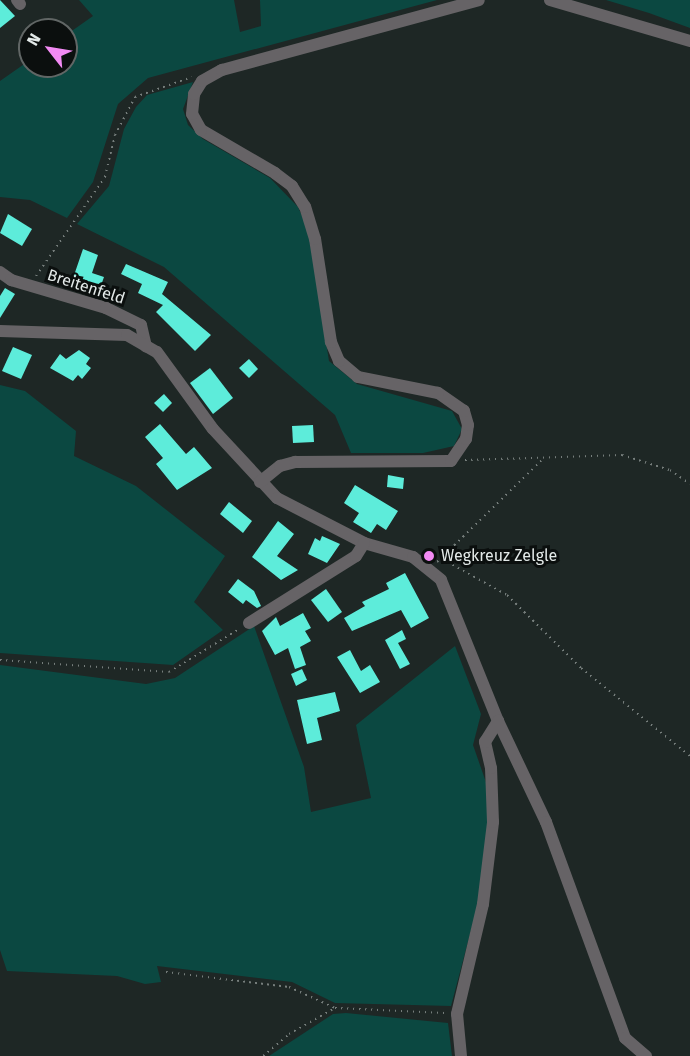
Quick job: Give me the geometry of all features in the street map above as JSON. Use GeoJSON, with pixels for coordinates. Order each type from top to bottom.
{"type":"FeatureCollection","features":[{"type":"Feature","properties":{"kind":"street"},"geometry":{"type":"LineString","coordinates":[[260,482],[280,466],[295,462],[451,461],[466,439],[464,411],[438,393],[358,377],[339,361],[331,342],[315,239],[305,207],[292,186],[201,130],[192,114],[194,94],[202,81],[222,70],[479,0]]}},
{"type":"Feature","properties":{"kind":"street"},"geometry":{"type":"LineString","coordinates":[[550,0],[690,41]]}},
{"type":"Feature","properties":{"kind":"street","name":"Breitenfeld"},"geometry":{"type":"LineString","coordinates":[[0,272],[29,286],[106,308],[141,325],[146,346]]}},
{"type":"Feature","properties":{"kind":"street"},"geometry":{"type":"LineString","coordinates":[[0,331],[127,335],[157,352],[213,429],[260,482],[290,508],[364,543],[413,557],[429,567],[452,601],[498,721],[546,822],[626,1038],[646,1056]]}},
{"type":"Feature","properties":{"kind":"street"},"geometry":{"type":"LineString","coordinates":[[249,623],[356,556],[364,543]]}},
{"type":"Feature","properties":{"kind":"street"},"geometry":{"type":"LineString","coordinates":[[461,1056],[457,1014],[483,904],[493,822],[492,768],[485,742],[498,721]]}},
{"type":"Feature","properties":{"kind":"path"},"geometry":{"type":"LineString","coordinates":[[29,286],[105,177],[115,135],[135,97],[202,74]]}},
{"type":"Feature","properties":{"kind":"path"},"geometry":{"type":"LineString","coordinates":[[451,461],[622,455],[670,470],[690,484]]}},
{"type":"Feature","properties":{"kind":"path"},"geometry":{"type":"LineString","coordinates":[[429,567],[442,559],[544,458]]}},
{"type":"Feature","properties":{"kind":"path"},"geometry":{"type":"LineString","coordinates":[[442,559],[507,595],[581,668],[690,756]]}},
{"type":"Feature","properties":{"kind":"path"},"geometry":{"type":"LineString","coordinates":[[0,660],[169,672],[249,623]]}},
{"type":"Feature","properties":{"kind":"path"},"geometry":{"type":"LineString","coordinates":[[166,972],[289,987],[335,1008],[457,1014]]}},
{"type":"Feature","properties":{"kind":"path"},"geometry":{"type":"LineString","coordinates":[[263,1056],[289,1034],[335,1008]]}},
{"type":"Feature","properties":{"kind":"green space"},"geometry":{"type":"Polygon","coordinates":[[[79,0],[234,0],[240,32],[261,26],[260,0],[437,0],[148,78],[118,104],[93,182],[67,218],[30,200],[0,197],[0,81],[18,68],[18,78],[78,78],[78,27],[93,16],[79,0]]]}},
{"type":"Feature","properties":{"kind":"green space"},"geometry":{"type":"Polygon","coordinates":[[[606,0],[690,0],[690,28],[649,13],[606,0]]]}},
{"type":"Feature","properties":{"kind":"green space"},"geometry":{"type":"Polygon","coordinates":[[[193,82],[183,109],[188,125],[203,139],[270,178],[298,207],[308,229],[329,361],[357,384],[452,411],[462,429],[454,446],[423,453],[351,453],[335,415],[164,267],[77,224],[109,186],[124,129],[136,107],[147,95],[193,82]]]}},
{"type":"Feature","properties":{"kind":"green space"},"geometry":{"type":"Polygon","coordinates":[[[0,385],[25,391],[76,431],[74,456],[136,486],[225,556],[194,602],[223,630],[173,665],[0,653],[0,385]]]}},
{"type":"Feature","properties":{"kind":"green space"},"geometry":{"type":"Polygon","coordinates":[[[254,626],[304,767],[311,812],[371,798],[356,725],[455,646],[481,714],[473,745],[488,788],[488,835],[479,900],[451,1006],[335,1003],[292,982],[157,966],[161,982],[145,984],[117,976],[7,971],[0,950],[0,665],[146,684],[175,678],[254,626]]]}},
{"type":"Feature","properties":{"kind":"green space"},"geometry":{"type":"Polygon","coordinates":[[[346,1013],[448,1023],[452,1056],[269,1056],[333,1014],[346,1013]]]}},
{"type":"Feature","properties":{"kind":"building"},"geometry":{"type":"Polygon","coordinates":[[[0,0],[15,16],[0,28],[0,0]]]}},
{"type":"Feature","properties":{"kind":"building"},"geometry":{"type":"Polygon","coordinates":[[[8,214],[32,229],[22,246],[0,233],[8,214]]]}},
{"type":"Feature","properties":{"kind":"building"},"geometry":{"type":"Polygon","coordinates":[[[83,249],[98,255],[92,273],[104,277],[97,297],[70,287],[83,249]]]}},
{"type":"Feature","properties":{"kind":"building"},"geometry":{"type":"Polygon","coordinates":[[[126,264],[168,282],[162,294],[211,335],[195,351],[156,312],[163,305],[138,293],[142,284],[121,274],[126,264]]]}},
{"type":"Feature","properties":{"kind":"building"},"geometry":{"type":"Polygon","coordinates":[[[5,288],[15,294],[0,318],[0,296],[5,288]]]}},
{"type":"Feature","properties":{"kind":"building"},"geometry":{"type":"Polygon","coordinates":[[[13,347],[32,355],[21,379],[2,371],[13,347]]]}},
{"type":"Feature","properties":{"kind":"building"},"geometry":{"type":"Polygon","coordinates":[[[79,350],[90,358],[86,364],[91,368],[82,379],[78,375],[73,381],[50,368],[60,354],[66,359],[79,350]]]}},
{"type":"Feature","properties":{"kind":"building"},"geometry":{"type":"Polygon","coordinates":[[[249,359],[258,369],[249,378],[239,368],[249,359]]]}},
{"type":"Feature","properties":{"kind":"building"},"geometry":{"type":"Polygon","coordinates":[[[210,368],[233,398],[213,414],[190,383],[210,368]]]}},
{"type":"Feature","properties":{"kind":"building"},"geometry":{"type":"Polygon","coordinates":[[[164,394],[172,403],[163,412],[154,403],[164,394]]]}},
{"type":"Feature","properties":{"kind":"building"},"geometry":{"type":"Polygon","coordinates":[[[160,424],[186,454],[194,447],[212,468],[177,490],[156,464],[163,458],[145,437],[160,424]]]}},
{"type":"Feature","properties":{"kind":"building"},"geometry":{"type":"Polygon","coordinates":[[[313,425],[314,442],[293,443],[292,426],[313,425]]]}},
{"type":"Feature","properties":{"kind":"building"},"geometry":{"type":"Polygon","coordinates":[[[388,475],[404,478],[403,489],[387,487],[388,475]]]}},
{"type":"Feature","properties":{"kind":"building"},"geometry":{"type":"Polygon","coordinates":[[[355,485],[398,511],[386,530],[377,524],[371,533],[353,522],[359,513],[344,503],[355,485]]]}},
{"type":"Feature","properties":{"kind":"building"},"geometry":{"type":"Polygon","coordinates":[[[229,502],[252,521],[243,533],[220,514],[229,502]]]}},
{"type":"Feature","properties":{"kind":"building"},"geometry":{"type":"Polygon","coordinates":[[[278,521],[294,534],[277,556],[298,570],[281,580],[252,557],[278,521]]]}},
{"type":"Feature","properties":{"kind":"building"},"geometry":{"type":"Polygon","coordinates":[[[322,536],[340,544],[327,563],[308,554],[315,538],[320,541],[322,536]]]}},
{"type":"Feature","properties":{"kind":"building"},"geometry":{"type":"Polygon","coordinates":[[[405,573],[429,618],[411,628],[401,610],[352,631],[344,618],[365,606],[362,602],[389,589],[386,583],[405,573]]]}},
{"type":"Feature","properties":{"kind":"building"},"geometry":{"type":"Polygon","coordinates":[[[238,579],[254,591],[261,606],[257,608],[246,600],[243,604],[228,592],[238,579]]]}},
{"type":"Feature","properties":{"kind":"building"},"geometry":{"type":"Polygon","coordinates":[[[326,589],[342,612],[328,622],[311,600],[326,589]]]}},
{"type":"Feature","properties":{"kind":"building"},"geometry":{"type":"Polygon","coordinates":[[[303,613],[311,628],[305,631],[311,641],[300,647],[306,665],[295,669],[288,648],[275,655],[262,631],[276,617],[280,626],[303,613]]]}},
{"type":"Feature","properties":{"kind":"building"},"geometry":{"type":"Polygon","coordinates":[[[402,630],[406,639],[398,643],[410,664],[400,669],[385,640],[402,630]]]}},
{"type":"Feature","properties":{"kind":"building"},"geometry":{"type":"Polygon","coordinates":[[[350,650],[361,671],[370,665],[380,682],[360,693],[337,657],[350,650]]]}},
{"type":"Feature","properties":{"kind":"building"},"geometry":{"type":"Polygon","coordinates":[[[302,669],[307,680],[296,686],[291,674],[302,669]]]}},
{"type":"Feature","properties":{"kind":"building"},"geometry":{"type":"Polygon","coordinates":[[[335,692],[340,711],[317,718],[322,740],[307,744],[297,700],[335,692]]]}},
{"type":"Feature","properties":{"kind":"place","name":"Wegkreuz Zelgle"},"geometry":{"type":"Point","coordinates":[429,556]}}]}
